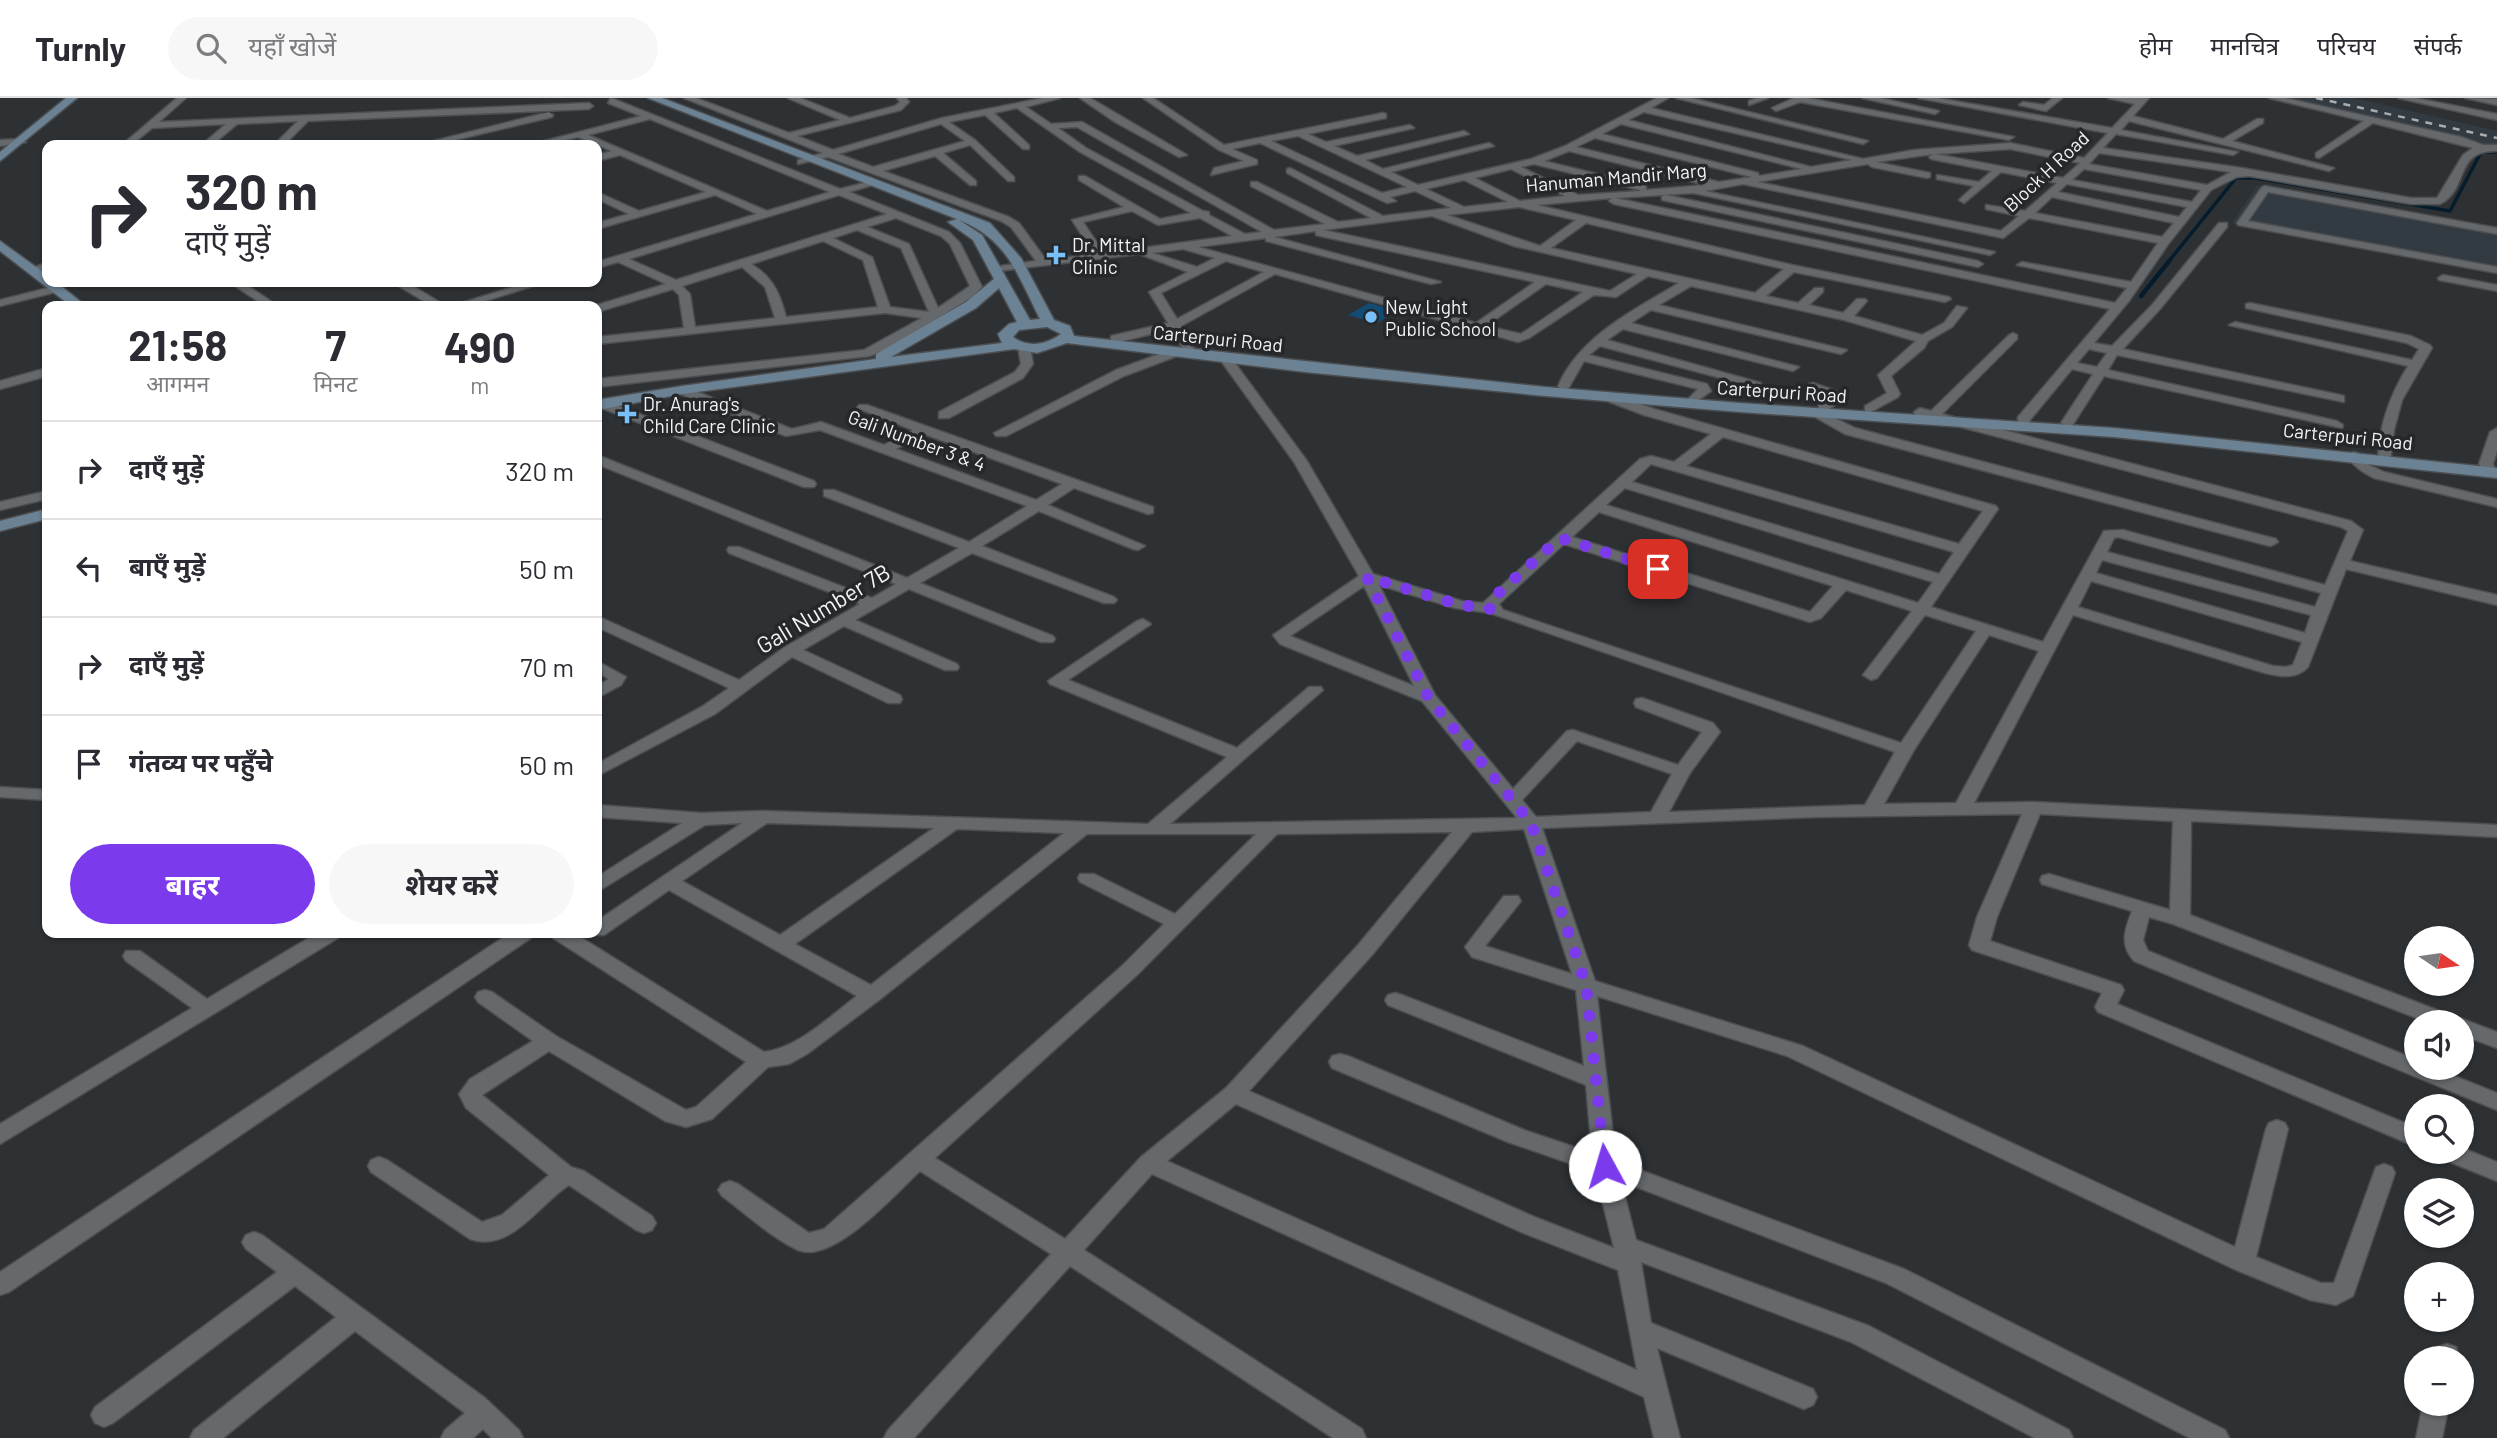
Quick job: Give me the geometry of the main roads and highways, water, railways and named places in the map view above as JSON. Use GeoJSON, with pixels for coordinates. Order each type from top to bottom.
{"type":"FeatureCollection","features":[{"type":"Feature","properties":{"kind":"main road"},"geometry":{"type":"LineString","coordinates":[[0,158],[72,98]]}},
{"type":"Feature","properties":{"kind":"main road"},"geometry":{"type":"LineString","coordinates":[[637,98],[986,226],[998,236],[1049,323]]}},
{"type":"Feature","properties":{"kind":"main road"},"geometry":{"type":"LineString","coordinates":[[653,98],[806,161]]}},
{"type":"Feature","properties":{"kind":"main road"},"geometry":{"type":"LineString","coordinates":[[868,184],[962,226],[978,238],[1025,324]]}},
{"type":"Feature","properties":{"kind":"main road"},"geometry":{"type":"LineString","coordinates":[[3,250],[42,278]]}},
{"type":"Feature","properties":{"kind":"main road"},"geometry":{"type":"LineString","coordinates":[[881,357],[960,312],[997,276]]}},
{"type":"Feature","properties":{"kind":"main road"},"geometry":{"type":"LineString","coordinates":[[53,287],[72,301]]}},
{"type":"Feature","properties":{"kind":"main road"},"geometry":{"type":"LineString","coordinates":[[602,401],[972,344],[1015,342],[1048,346],[1066,337],[1059,326],[1049,323],[1025,324],[1014,327],[1015,342]]}},
{"type":"Feature","properties":{"kind":"main road","name":"Carterpuri Road"},"geometry":{"type":"LineString","coordinates":[[1066,337],[1115,339],[1225,358],[1606,396],[1938,416],[2353,456],[2384,456]]}},
{"type":"Feature","properties":{"kind":"main road","name":"Carterpuri Road"},"geometry":{"type":"LineString","coordinates":[[1066,337],[1693,400],[1818,410],[1920,412],[1938,416]]}},
{"type":"Feature","properties":{"kind":"main road"},"geometry":{"type":"LineString","coordinates":[[602,401],[1015,342]]}},
{"type":"Feature","properties":{"kind":"main road","name":"Carterpuri Road"},"geometry":{"type":"LineString","coordinates":[[2023,423],[2067,423],[2493,468]]}},
{"type":"Feature","properties":{"kind":"main road"},"geometry":{"type":"LineString","coordinates":[[0,514],[42,504]]}},
{"type":"Feature","properties":{"kind":"main road"},"geometry":{"type":"LineString","coordinates":[[0,527],[42,515]]}},
{"type":"Feature","properties":{"kind":"waterway"},"geometry":{"type":"LineString","coordinates":[[2169,261],[2236,178],[2255,178],[2450,211],[2481,152],[2497,152]]}},
{"type":"Feature","properties":{"kind":"waterway"},"geometry":{"type":"LineString","coordinates":[[2141,296],[2170,260]]}},
{"type":"Feature","properties":{"kind":"railway"},"geometry":{"type":"LineString","coordinates":[[2316,98],[2497,138]]}},
{"type":"Feature","properties":{"kind":"place","name":"Dr. Mittal Clinic"},"geometry":{"type":"Point","coordinates":[1056,255]}},
{"type":"Feature","properties":{"kind":"place","name":"New Light Public School"},"geometry":{"type":"Point","coordinates":[1371,317]}},
{"type":"Feature","properties":{"kind":"place","name":"Dr. Anurag's Child Care Clinic"},"geometry":{"type":"Point","coordinates":[627,414]}}]}
